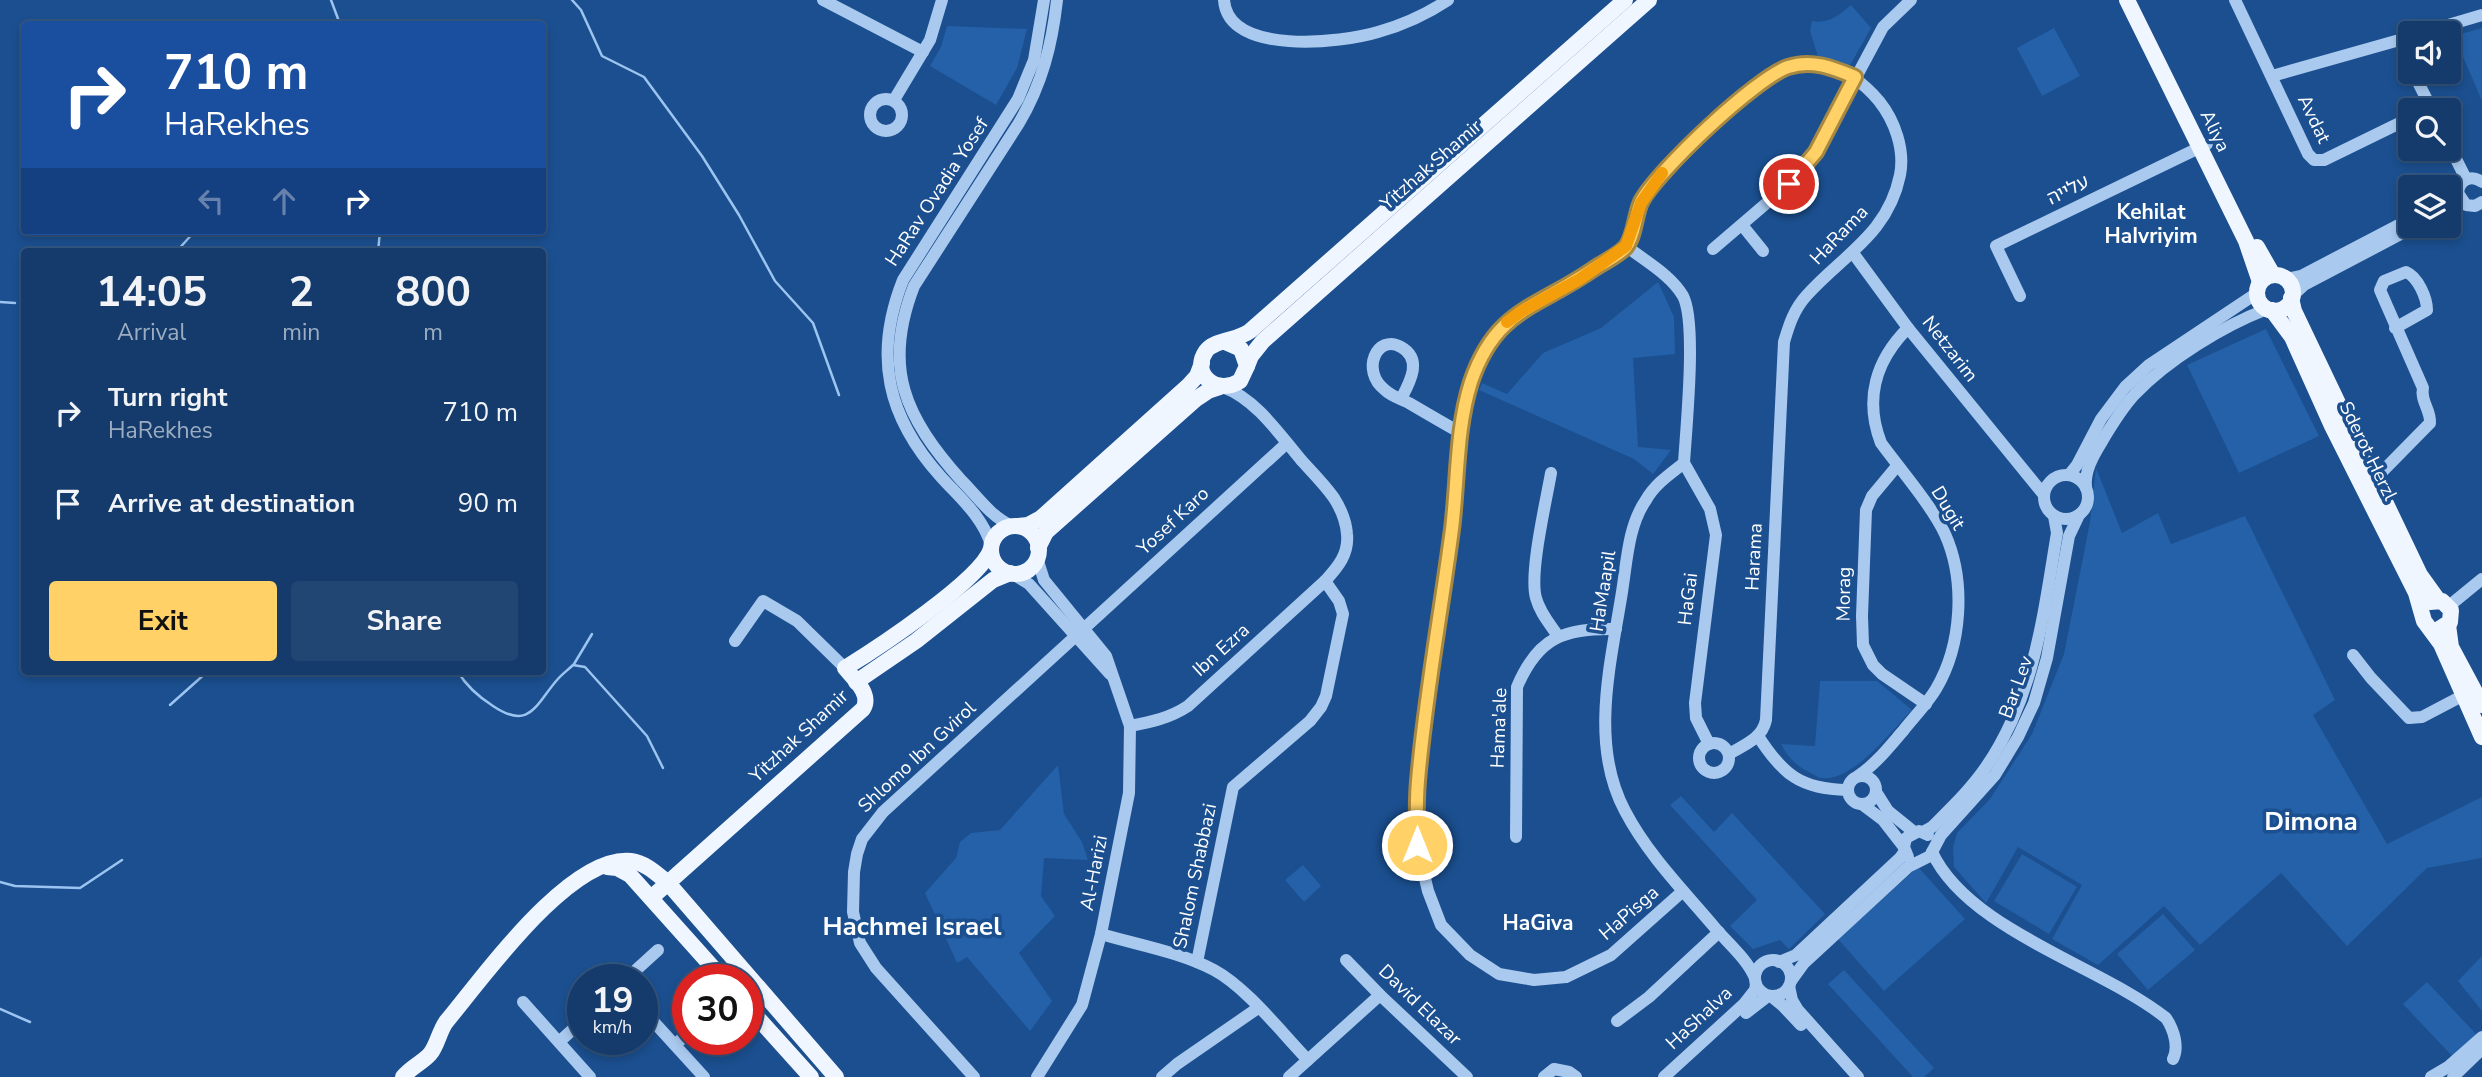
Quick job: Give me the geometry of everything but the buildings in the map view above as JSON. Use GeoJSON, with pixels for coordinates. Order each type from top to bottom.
{"type":"FeatureCollection","features":[{"type":"Feature","properties":{"kind":"main road","name":"Yitzhak Shamir"},"geometry":{"type":"LineString","coordinates":[[1226,342],[1238,339],[1250,331],[1625,0]]}},
{"type":"Feature","properties":{"kind":"main road","name":"Yitzhak Shamir"},"geometry":{"type":"LineString","coordinates":[[1246,369],[1251,356],[1263,341],[1649,0]]}},
{"type":"Feature","properties":{"kind":"main road","name":"Aliya"},"geometry":{"type":"LineString","coordinates":[[2127,0],[2203,146]]}},
{"type":"Feature","properties":{"kind":"main road","name":"Aliya"},"geometry":{"type":"LineString","coordinates":[[2136,0],[2269,282]]}},
{"type":"Feature","properties":{"kind":"main road"},"geometry":{"type":"LineString","coordinates":[[2269,282],[2291,287],[2292,297],[2286,306],[2269,310],[2259,301],[2269,282]]}},
{"type":"Feature","properties":{"kind":"main road","name":"Sderot Herzl"},"geometry":{"type":"LineString","coordinates":[[2292,297],[2294,311],[2426,620],[2441,644],[2482,737]]}},
{"type":"Feature","properties":{"kind":"main road","name":"Sderot Herzl"},"geometry":{"type":"LineString","coordinates":[[2269,310],[2292,337],[2369,485],[2420,575],[2443,603]]}},
{"type":"Feature","properties":{"kind":"main road"},"geometry":{"type":"LineString","coordinates":[[1226,342],[1241,349],[1246,369],[1237,384],[1202,394],[1046,532],[1028,570],[1012,574],[997,566],[991,547],[999,532],[1015,526],[1028,525],[1041,518],[1188,386],[1197,376],[1209,348],[1226,342]]}},
{"type":"Feature","properties":{"kind":"main road"},"geometry":{"type":"LineString","coordinates":[[1202,363],[1208,380],[1222,387]]}},
{"type":"Feature","properties":{"kind":"main road"},"geometry":{"type":"LineString","coordinates":[[1015,526],[1032,534],[1038,553]]}},
{"type":"Feature","properties":{"kind":"main road","name":"Yitzhak Shamir"},"geometry":{"type":"LineString","coordinates":[[845,668],[897,633],[974,573],[986,559],[991,547]]}},
{"type":"Feature","properties":{"kind":"main road","name":"Yitzhak Shamir"},"geometry":{"type":"LineString","coordinates":[[651,898],[863,709],[866,696],[856,682],[916,641],[993,580],[1012,574]]}},
{"type":"Feature","properties":{"kind":"main road"},"geometry":{"type":"LineString","coordinates":[[2448,625],[2439,629],[2426,620],[2430,602],[2443,603],[2452,614],[2448,625],[2451,647],[2482,705]]}},
{"type":"Feature","properties":{"kind":"main road"},"geometry":{"type":"LineString","coordinates":[[845,668],[856,682]]}},
{"type":"Feature","properties":{"kind":"main road"},"geometry":{"type":"LineString","coordinates":[[690,908],[687,885],[695,859]]}},
{"type":"Feature","properties":{"kind":"main road"},"geometry":{"type":"LineString","coordinates":[[403,1077],[432,1052],[439,1032],[446,1022],[526,928],[567,888],[591,870],[606,863],[633,861],[646,866],[668,883],[836,1077]]}},
{"type":"Feature","properties":{"kind":"main road"},"geometry":{"type":"LineString","coordinates":[[591,870],[617,868],[630,875],[710,964]]}},
{"type":"Feature","properties":{"kind":"main road"},"geometry":{"type":"LineString","coordinates":[[763,1024],[811,1077]]}},
{"type":"Feature","properties":{"kind":"street"},"geometry":{"type":"LineString","coordinates":[[822,0],[923,52]]}},
{"type":"Feature","properties":{"kind":"street"},"geometry":{"type":"LineString","coordinates":[[894,100],[923,52],[936,24],[942,0]]}},
{"type":"Feature","properties":{"kind":"street","name":"HaRav Ovadia Yosef"},"geometry":{"type":"LineString","coordinates":[[991,547],[981,522],[919,451],[907,431],[891,389],[887,345],[889,323],[903,280],[1023,90],[1037,49],[1044,0]]}},
{"type":"Feature","properties":{"kind":"street","name":"HaRav Ovadia Yosef"},"geometry":{"type":"LineString","coordinates":[[1015,526],[992,513],[923,434],[903,387],[899,346],[914,286],[1034,96],[1049,52],[1057,0]]}},
{"type":"Feature","properties":{"kind":"street"},"geometry":{"type":"LineString","coordinates":[[1224,0],[1229,17],[1247,32],[1283,40],[1307,41],[1354,38],[1377,32],[1421,15],[1448,0]]}},
{"type":"Feature","properties":{"kind":"street"},"geometry":{"type":"LineString","coordinates":[[1713,249],[1789,184],[1816,152],[1883,27],[1911,0]]}},
{"type":"Feature","properties":{"kind":"street","name":"Avdat"},"geometry":{"type":"LineString","coordinates":[[2235,0],[2308,153],[2317,161],[2398,124]]}},
{"type":"Feature","properties":{"kind":"street"},"geometry":{"type":"LineString","coordinates":[[2461,21],[2482,15]]}},
{"type":"Feature","properties":{"kind":"street"},"geometry":{"type":"LineString","coordinates":[[2461,29],[2482,23]]}},
{"type":"Feature","properties":{"kind":"street"},"geometry":{"type":"LineString","coordinates":[[2272,76],[2398,42]]}},
{"type":"Feature","properties":{"kind":"street"},"geometry":{"type":"LineString","coordinates":[[1684,463],[1689,317],[1684,298],[1673,283],[1626,246],[1641,203],[1671,163],[1763,80],[1788,67],[1811,63],[1834,68],[1855,77]]}},
{"type":"Feature","properties":{"kind":"street","name":"HaRama"},"geometry":{"type":"LineString","coordinates":[[1758,736],[1764,730],[1766,720],[1784,342],[1792,317],[1805,296],[1853,253],[1883,218],[1900,175],[1901,155],[1896,129],[1885,108],[1855,77]]}},
{"type":"Feature","properties":{"kind":"street","name":"עלייה"},"geometry":{"type":"LineString","coordinates":[[2020,296],[1996,246],[2203,146]]}},
{"type":"Feature","properties":{"kind":"street"},"geometry":{"type":"LineString","coordinates":[[2457,161],[2466,179]]}},
{"type":"Feature","properties":{"kind":"street"},"geometry":{"type":"LineString","coordinates":[[2461,183],[2472,178],[2482,181]]}},
{"type":"Feature","properties":{"kind":"street"},"geometry":{"type":"LineString","coordinates":[[2461,202],[2481,207]]}},
{"type":"Feature","properties":{"kind":"street"},"geometry":{"type":"LineString","coordinates":[[1742,225],[1763,251]]}},
{"type":"Feature","properties":{"kind":"street"},"geometry":{"type":"LineString","coordinates":[[2070,475],[2101,419],[2125,387],[2149,365],[2269,282],[2301,276],[2398,225]]}},
{"type":"Feature","properties":{"kind":"street"},"geometry":{"type":"LineString","coordinates":[[2292,297],[2304,285],[2398,235]]}},
{"type":"Feature","properties":{"kind":"street","name":"HaPisga"},"geometry":{"type":"LineString","coordinates":[[1626,246],[1580,279],[1504,324],[1490,341],[1471,384],[1461,433],[1455,509],[1418,782],[1417,845],[1428,891],[1441,925],[1470,955],[1499,974],[1534,980],[1566,976],[1611,956],[1683,891]]}},
{"type":"Feature","properties":{"kind":"street","name":"Netzarim"},"geometry":{"type":"LineString","coordinates":[[1853,253],[1908,328],[2044,495]]}},
{"type":"Feature","properties":{"kind":"street"},"geometry":{"type":"LineString","coordinates":[[2369,485],[2430,423],[2431,418],[2421,397],[2423,388],[2395,327],[2380,290],[2384,282],[2406,272],[2415,278],[2427,304],[2427,310],[2395,327]]}},
{"type":"Feature","properties":{"kind":"street"},"geometry":{"type":"LineString","coordinates":[[2086,488],[2081,480],[2070,475],[2061,475],[2052,480],[2045,489],[2045,504],[2054,516],[2069,520],[2079,515],[2087,506],[2087,471],[2111,425],[2134,395],[2156,374],[2186,354],[2242,319],[2269,310]]}},
{"type":"Feature","properties":{"kind":"street","name":"Dugit"},"geometry":{"type":"LineString","coordinates":[[1875,788],[1878,765],[1926,704],[1945,670],[1956,630],[1958,589],[1945,534],[1881,443],[1875,426],[1873,412],[1881,365],[1891,345],[1908,328]]}},
{"type":"Feature","properties":{"kind":"street"},"geometry":{"type":"LineString","coordinates":[[1246,369],[1245,387],[1265,419]]}},
{"type":"Feature","properties":{"kind":"street"},"geometry":{"type":"LineString","coordinates":[[1222,387],[1244,398],[1265,419],[1342,511],[1347,531],[1347,550],[1338,567],[1325,581]]}},
{"type":"Feature","properties":{"kind":"street"},"geometry":{"type":"LineString","coordinates":[[1401,399],[1461,433]]}},
{"type":"Feature","properties":{"kind":"street","name":"Yosef Karo"},"geometry":{"type":"LineString","coordinates":[[1082,632],[1287,443]]}},
{"type":"Feature","properties":{"kind":"street","name":"HaMaapil"},"geometry":{"type":"LineString","coordinates":[[1684,463],[1663,479],[1646,499],[1632,532],[1605,713],[1612,778],[1624,809],[1646,846],[1750,967],[1756,981]]}},
{"type":"Feature","properties":{"kind":"street","name":"HaGai"},"geometry":{"type":"LineString","coordinates":[[1684,463],[1710,509],[1716,535],[1695,703],[1696,718],[1709,744]]}},
{"type":"Feature","properties":{"kind":"street","name":"Morag"},"geometry":{"type":"LineString","coordinates":[[1897,466],[1872,496],[1866,510],[1863,645],[1873,665],[1882,674],[1926,704]]}},
{"type":"Feature","properties":{"kind":"street","name":"Netzarim"},"geometry":{"type":"LineString","coordinates":[[2020,467],[2035,477],[2052,480]]}},
{"type":"Feature","properties":{"kind":"street"},"geometry":{"type":"LineString","coordinates":[[1551,473],[1534,579],[1536,597],[1543,614],[1558,636]]}},
{"type":"Feature","properties":{"kind":"street","name":"Bar Lev"},"geometry":{"type":"LineString","coordinates":[[1933,850],[1941,835],[1995,775],[2018,737],[2034,703],[2047,658],[2069,536],[2079,515]]}},
{"type":"Feature","properties":{"kind":"street","name":"Bar Lev"},"geometry":{"type":"LineString","coordinates":[[1919,832],[1932,827],[1985,768],[2008,731],[2023,698],[2035,656],[2057,533],[2054,516]]}},
{"type":"Feature","properties":{"kind":"street","name":"Al-Harizi"},"geometry":{"type":"LineString","coordinates":[[1038,553],[1044,580],[1082,632]]}},
{"type":"Feature","properties":{"kind":"street","name":"Al-Harizi"},"geometry":{"type":"LineString","coordinates":[[1012,574],[1029,583],[1107,656],[1130,726],[1129,793],[1101,934],[1082,1005],[1037,1077]]}},
{"type":"Feature","properties":{"kind":"street"},"geometry":{"type":"LineString","coordinates":[[2443,603],[2482,579]]}},
{"type":"Feature","properties":{"kind":"street","name":"Ibn Ezra"},"geometry":{"type":"LineString","coordinates":[[1130,726],[1175,715],[1188,706],[1325,581]]}},
{"type":"Feature","properties":{"kind":"street","name":"Shalom Shabbazi"},"geometry":{"type":"LineString","coordinates":[[1197,962],[1233,787],[1315,716],[1326,696],[1343,614],[1339,601],[1325,581]]}},
{"type":"Feature","properties":{"kind":"street"},"geometry":{"type":"LineString","coordinates":[[735,641],[763,601],[797,621],[845,668]]}},
{"type":"Feature","properties":{"kind":"street","name":"Hama'ale"},"geometry":{"type":"LineString","coordinates":[[1516,837],[1517,687],[1525,666],[1536,652],[1558,636],[1591,628],[1616,629]]}},
{"type":"Feature","properties":{"kind":"street","name":"Shlomo Ibn Gvirol"},"geometry":{"type":"LineString","coordinates":[[974,1077],[867,956],[860,943],[853,912],[857,854],[862,839],[883,812],[1082,632]]}},
{"type":"Feature","properties":{"kind":"street"},"geometry":{"type":"LineString","coordinates":[[2353,654],[2371,678],[2409,718],[2422,717],[2462,695]]}},
{"type":"Feature","properties":{"kind":"street"},"geometry":{"type":"LineString","coordinates":[[1729,754],[1721,744],[1709,744],[1702,749],[1702,766],[1709,772],[1718,772],[1726,767],[1729,754],[1758,736],[1777,762],[1806,785],[1847,790]]}},
{"type":"Feature","properties":{"kind":"street","name":"Dugit"},"geometry":{"type":"LineString","coordinates":[[1858,776],[1887,751]]}},
{"type":"Feature","properties":{"kind":"street"},"geometry":{"type":"LineString","coordinates":[[1945,874],[1933,850],[1931,838],[1888,811],[1867,777],[1858,776],[1850,781],[1847,790],[1854,803],[1863,805],[1883,820],[1912,859],[1945,874],[1986,914],[2164,1016],[2173,1032],[2173,1059]]}},
{"type":"Feature","properties":{"kind":"street"},"geometry":{"type":"LineString","coordinates":[[1863,805],[1872,801],[1875,788]]}},
{"type":"Feature","properties":{"kind":"street"},"geometry":{"type":"LineString","coordinates":[[1847,1077],[1782,1004],[1763,993],[1756,981],[1758,969],[1796,954],[1900,858],[1906,838],[1919,832]]}},
{"type":"Feature","properties":{"kind":"street"},"geometry":{"type":"LineString","coordinates":[[1770,996],[1782,994],[1804,963],[1908,867],[1933,850]]}},
{"type":"Feature","properties":{"kind":"street"},"geometry":{"type":"LineString","coordinates":[[1616,1021],[1649,997],[1719,932]]}},
{"type":"Feature","properties":{"kind":"street"},"geometry":{"type":"LineString","coordinates":[[1101,934],[1197,962],[1217,971],[1258,1008],[1308,1060]]}},
{"type":"Feature","properties":{"kind":"street","name":"HaMaapil"},"geometry":{"type":"LineString","coordinates":[[1733,947],[1752,958],[1775,961]]}},
{"type":"Feature","properties":{"kind":"street"},"geometry":{"type":"LineString","coordinates":[[643,964],[658,950]]}},
{"type":"Feature","properties":{"kind":"street","name":"David Elazar"},"geometry":{"type":"LineString","coordinates":[[1346,960],[1467,1077]]}},
{"type":"Feature","properties":{"kind":"street"},"geometry":{"type":"LineString","coordinates":[[1775,961],[1789,970],[1792,1000],[1798,1010],[1858,1077]]}},
{"type":"Feature","properties":{"kind":"street","name":"HaShalva"},"geometry":{"type":"LineString","coordinates":[[1664,1077],[1744,1004],[1751,996],[1756,981]]}},
{"type":"Feature","properties":{"kind":"street"},"geometry":{"type":"LineString","coordinates":[[1289,1077],[1380,995]]}},
{"type":"Feature","properties":{"kind":"street","name":"HaShalva"},"geometry":{"type":"LineString","coordinates":[[1676,1077],[1756,1004],[1770,996]]}},
{"type":"Feature","properties":{"kind":"street"},"geometry":{"type":"LineString","coordinates":[[523,1002],[587,1076]]}},
{"type":"Feature","properties":{"kind":"street"},"geometry":{"type":"LineString","coordinates":[[1162,1077],[1258,1008]]}},
{"type":"Feature","properties":{"kind":"street"},"geometry":{"type":"LineString","coordinates":[[658,1026],[672,1042]]}},
{"type":"Feature","properties":{"kind":"street"},"geometry":{"type":"LineString","coordinates":[[559,1042],[567,1035]]}},
{"type":"Feature","properties":{"kind":"street"},"geometry":{"type":"LineString","coordinates":[[2449,1075],[2482,1037]]}},
{"type":"Feature","properties":{"kind":"street"},"geometry":{"type":"LineString","coordinates":[[2431,1077],[2449,1075],[2482,1049]]}},
{"type":"Feature","properties":{"kind":"street"},"geometry":{"type":"LineString","coordinates":[[684,1055],[704,1077]]}},
{"type":"Feature","properties":{"kind":"street","name":"Al-Harizi"},"geometry":{"type":"LineString","coordinates":[[1031,1077],[1047,1061]]}},
{"type":"Feature","properties":{"kind":"street"},"geometry":{"type":"LineString","coordinates":[[1544,1077],[1554,1069],[1569,1072],[1576,1077]]}},
{"type":"Feature","properties":{"kind":"shaded area"},"geometry":{"type":"Polygon","coordinates":[[[1851,5],[1871,28],[1849,67],[1819,60],[1810,31],[1812,21],[1828,20],[1851,5]]]}},
{"type":"Feature","properties":{"kind":"shaded area"},"geometry":{"type":"Polygon","coordinates":[[[947,26],[1027,29],[1017,68],[996,105],[930,66],[941,47],[947,26]]]}},
{"type":"Feature","properties":{"kind":"shaded area"},"geometry":{"type":"Polygon","coordinates":[[[2054,28],[2080,76],[2042,96],[2017,48],[2054,28]]]}},
{"type":"Feature","properties":{"kind":"shaded area"},"geometry":{"type":"Polygon","coordinates":[[[2482,28],[2482,101],[2461,52],[2461,34],[2482,28]]]}},
{"type":"Feature","properties":{"kind":"shaded area"},"geometry":{"type":"Polygon","coordinates":[[[1658,282],[1674,317],[1675,354],[1633,358],[1638,447],[1671,450],[1653,474],[1634,459],[1479,390],[1482,383],[1507,394],[1543,353],[1601,328],[1658,282]]]}},
{"type":"Feature","properties":{"kind":"shaded area"},"geometry":{"type":"Polygon","coordinates":[[[2266,329],[2319,436],[2239,473],[2187,365],[2266,329]]]}},
{"type":"Feature","properties":{"kind":"shaded area"},"geometry":{"type":"Polygon","coordinates":[[[2096,468],[2122,533],[2158,513],[2171,544],[2245,516],[2335,700],[2313,715],[2387,844],[2482,797],[2482,858],[2427,868],[2347,946],[2281,873],[2200,945],[2164,906],[2098,965],[2052,939],[2082,885],[2018,847],[1986,903],[1954,867],[1953,847],[1957,833],[1990,799],[2032,734],[2064,654],[2090,522],[2096,468]]]}},
{"type":"Feature","properties":{"kind":"shaded area"},"geometry":{"type":"Polygon","coordinates":[[[1820,681],[1877,681],[1912,710],[1859,764],[1834,777],[1820,778],[1803,769],[1792,760],[1781,744],[1815,746],[1820,681]]]}},
{"type":"Feature","properties":{"kind":"shaded area"},"geometry":{"type":"Polygon","coordinates":[[[1058,765],[1064,814],[1082,842],[1088,860],[1044,858],[1041,896],[1055,916],[1019,953],[1052,1001],[1030,1031],[967,957],[957,963],[925,893],[956,858],[960,842],[971,833],[1000,830],[1058,765]]]}},
{"type":"Feature","properties":{"kind":"shaded area"},"geometry":{"type":"Polygon","coordinates":[[[1681,796],[1714,832],[1732,813],[1825,914],[1789,949],[1780,940],[1753,949],[1730,926],[1757,900],[1670,805],[1681,796]]]}},
{"type":"Feature","properties":{"kind":"shaded area"},"geometry":{"type":"Polygon","coordinates":[[[2022,854],[2077,887],[2049,934],[1994,901],[2022,854]]]}},
{"type":"Feature","properties":{"kind":"shaded area"},"geometry":{"type":"Polygon","coordinates":[[[1303,865],[1321,886],[1304,902],[1285,880],[1303,865]]]}},
{"type":"Feature","properties":{"kind":"shaded area"},"geometry":{"type":"Polygon","coordinates":[[[1918,867],[1965,919],[1884,991],[1838,939],[1918,867]]]}},
{"type":"Feature","properties":{"kind":"shaded area"},"geometry":{"type":"Polygon","coordinates":[[[2163,914],[2195,950],[2148,990],[2117,954],[2163,914]]]}},
{"type":"Feature","properties":{"kind":"shaded area"},"geometry":{"type":"Polygon","coordinates":[[[2482,956],[2482,1011],[2458,981],[2482,956]]]}},
{"type":"Feature","properties":{"kind":"shaded area"},"geometry":{"type":"Polygon","coordinates":[[[1844,970],[1934,1068],[1924,1077],[1913,1077],[1828,984],[1844,970]]]}},
{"type":"Feature","properties":{"kind":"shaded area"},"geometry":{"type":"Polygon","coordinates":[[[2427,982],[2477,1035],[2453,1057],[2403,1004],[2427,982]]]}},
{"type":"Feature","properties":{"kind":"waterway"},"geometry":{"type":"LineString","coordinates":[[331,0],[339,21]]}},
{"type":"Feature","properties":{"kind":"waterway"},"geometry":{"type":"LineString","coordinates":[[572,0],[581,10],[602,56],[644,77],[702,156],[739,215],[775,281],[813,323],[839,395]]}},
{"type":"Feature","properties":{"kind":"waterway"},"geometry":{"type":"LineString","coordinates":[[180,248],[191,235]]}},
{"type":"Feature","properties":{"kind":"waterway"},"geometry":{"type":"LineString","coordinates":[[378,248],[380,235]]}},
{"type":"Feature","properties":{"kind":"waterway"},"geometry":{"type":"LineString","coordinates":[[0,302],[15,303]]}},
{"type":"Feature","properties":{"kind":"waterway"},"geometry":{"type":"LineString","coordinates":[[574,664],[592,634]]}},
{"type":"Feature","properties":{"kind":"waterway"},"geometry":{"type":"LineString","coordinates":[[460,675],[483,699],[516,716],[531,711],[573,665],[585,667],[647,736],[663,768]]}},
{"type":"Feature","properties":{"kind":"waterway"},"geometry":{"type":"LineString","coordinates":[[170,705],[204,675]]}},
{"type":"Feature","properties":{"kind":"waterway"},"geometry":{"type":"LineString","coordinates":[[0,882],[15,886],[80,888],[122,860]]}},
{"type":"Feature","properties":{"kind":"waterway"},"geometry":{"type":"LineString","coordinates":[[0,1009],[30,1022]]}},
{"type":"Feature","properties":{"kind":"slow traffic"},"geometry":{"type":"LineString","coordinates":[[1507,322],[1580,279],[1626,246],[1641,203],[1662,173]]}},
{"type":"Feature","properties":{"kind":"district","name":"Kehilat HaIvriyim"},"geometry":{"type":"Point","coordinates":[2151,224]}},
{"type":"Feature","properties":{"kind":"district","name":"Dimona"},"geometry":{"type":"Point","coordinates":[2311,821]}},
{"type":"Feature","properties":{"kind":"district","name":"HaGiva"},"geometry":{"type":"Point","coordinates":[1538,923]}},
{"type":"Feature","properties":{"kind":"district","name":"Hachmei Israel"},"geometry":{"type":"Point","coordinates":[912,926]}},
{"type":"Feature","properties":{"kind":"route"},"geometry":{"type":"LineString","coordinates":[[1417,845],[1418,782],[1455,509],[1461,433],[1471,384],[1490,341],[1504,324],[1522,311],[1580,279],[1626,246],[1641,203],[1655,181],[1671,163],[1763,80],[1788,67],[1811,63],[1834,68],[1855,77],[1816,152],[1789,184]]}}]}
